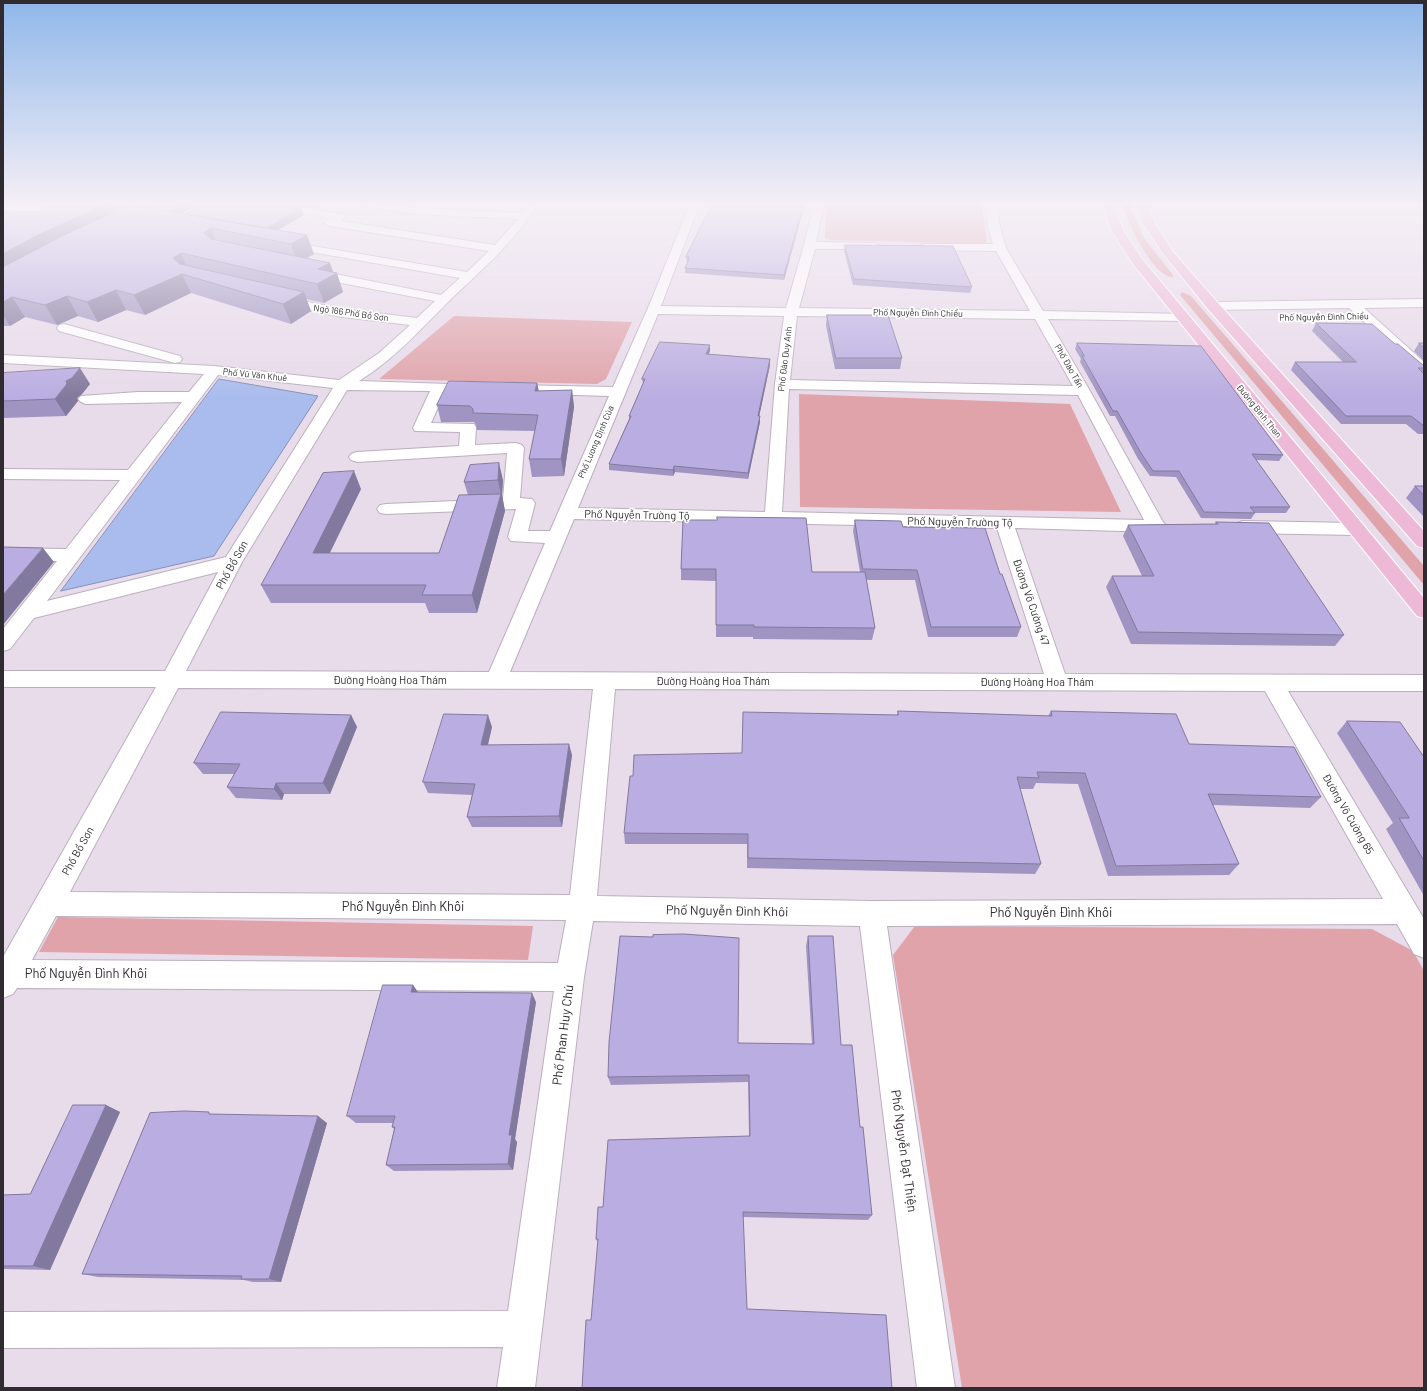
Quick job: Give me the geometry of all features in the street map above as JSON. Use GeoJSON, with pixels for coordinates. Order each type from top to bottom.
{"type":"FeatureCollection","features":[{"type":"Feature","properties":{"kind":"main road","name":"Đường Bình Than"},"geometry":{"type":"LineString","coordinates":[[1143,268],[1355,529],[1424,611]]}},
{"type":"Feature","properties":{"kind":"main road"},"geometry":{"type":"LineString","coordinates":[[1181,268],[1223,318],[1424,542]]}},
{"type":"Feature","properties":{"kind":"main road"},"geometry":{"type":"LineString","coordinates":[[1156,285],[1195,285]]}},
{"type":"Feature","properties":{"kind":"street"},"geometry":{"type":"LineString","coordinates":[[423,268],[470,276]]}},
{"type":"Feature","properties":{"kind":"street","name":"Phố Bồ Sơn"},"geometry":{"type":"LineString","coordinates":[[6,979],[172,680],[232,562],[342,385],[369,369],[402,342],[420,322],[478,268]]}},
{"type":"Feature","properties":{"kind":"street","name":"Phố Lương Định Của"},"geometry":{"type":"LineString","coordinates":[[496,681],[670,268]]}},
{"type":"Feature","properties":{"kind":"street","name":"Phố Đào Duy Anh"},"geometry":{"type":"LineString","coordinates":[[773,518],[782,384],[793,307],[804,268]]}},
{"type":"Feature","properties":{"kind":"street","name":"Phố Đào Tấn"},"geometry":{"type":"LineString","coordinates":[[1012,268],[1164,526]]}},
{"type":"Feature","properties":{"kind":"street"},"geometry":{"type":"LineString","coordinates":[[295,269],[444,299]]}},
{"type":"Feature","properties":{"kind":"street","name":"Ngõ 166 Phố Bồ Sơn"},"geometry":{"type":"LineString","coordinates":[[265,297],[342,313],[420,322]]}},
{"type":"Feature","properties":{"kind":"street","name":"Phố Nguyễn Đình Chiểu"},"geometry":{"type":"LineString","coordinates":[[1213,306],[1424,303]]}},
{"type":"Feature","properties":{"kind":"street"},"geometry":{"type":"LineString","coordinates":[[1352,304],[1424,370]]}},
{"type":"Feature","properties":{"kind":"street","name":"Phố Nguyễn Đình Chiểu"},"geometry":{"type":"LineString","coordinates":[[655,305],[1036,310],[1183,317]]}},
{"type":"Feature","properties":{"kind":"street","name":"Phố Nguyễn Đình Chiểu"},"geometry":{"type":"LineString","coordinates":[[1036,310],[1172,305]]}},
{"type":"Feature","properties":{"kind":"street"},"geometry":{"type":"LineString","coordinates":[[921,308],[926,328]]}},
{"type":"Feature","properties":{"kind":"street","name":"Phố Nguyễn Đình Chiểu"},"geometry":{"type":"LineString","coordinates":[[1223,318],[1424,315]]}},
{"type":"Feature","properties":{"kind":"street"},"geometry":{"type":"LineString","coordinates":[[64,328],[214,370]]}},
{"type":"Feature","properties":{"kind":"street"},"geometry":{"type":"LineString","coordinates":[[3,359],[214,370]]}},
{"type":"Feature","properties":{"kind":"street","name":"Phố Vũ Văn Khuê"},"geometry":{"type":"LineString","coordinates":[[3,644],[214,370],[342,385],[618,392]]}},
{"type":"Feature","properties":{"kind":"street"},"geometry":{"type":"LineString","coordinates":[[782,384],[1083,391]]}},
{"type":"Feature","properties":{"kind":"street"},"geometry":{"type":"LineString","coordinates":[[439,388],[421,428],[468,427],[468,451]]}},
{"type":"Feature","properties":{"kind":"street"},"geometry":{"type":"LineString","coordinates":[[86,399],[194,397]]}},
{"type":"Feature","properties":{"kind":"street"},"geometry":{"type":"LineString","coordinates":[[357,457],[516,448],[511,503]]}},
{"type":"Feature","properties":{"kind":"street"},"geometry":{"type":"LineString","coordinates":[[3,474],[133,475]]}},
{"type":"Feature","properties":{"kind":"street"},"geometry":{"type":"LineString","coordinates":[[386,509],[526,502],[517,537],[556,537]]}},
{"type":"Feature","properties":{"kind":"street","name":"Phố Nguyễn Trường Tộ"},"geometry":{"type":"LineString","coordinates":[[566,513],[1164,526]]}},
{"type":"Feature","properties":{"kind":"street","name":"Đường Võ Cường 47"},"geometry":{"type":"LineString","coordinates":[[1004,522],[1058,682]]}},
{"type":"Feature","properties":{"kind":"street"},"geometry":{"type":"LineString","coordinates":[[1227,527],[1355,529]]}},
{"type":"Feature","properties":{"kind":"street"},"geometry":{"type":"LineString","coordinates":[[3,554],[72,555]]}},
{"type":"Feature","properties":{"kind":"street"},"geometry":{"type":"LineString","coordinates":[[27,613],[232,562]]}},
{"type":"Feature","properties":{"kind":"street","name":"Đường Hoàng Hoa Thám"},"geometry":{"type":"LineString","coordinates":[[3,679],[1424,683]]}},
{"type":"Feature","properties":{"kind":"street","name":"Phố Phan Huy Chú"},"geometry":{"type":"LineString","coordinates":[[516,1388],[525,1329],[570,977],[582,908],[605,681]]}},
{"type":"Feature","properties":{"kind":"street","name":"Đường Võ Cường 65"},"geometry":{"type":"LineString","coordinates":[[1272,683],[1424,945]]}},
{"type":"Feature","properties":{"kind":"street","name":"Phố Nguyễn Đình Khôi"},"geometry":{"type":"LineString","coordinates":[[49,904],[582,908],[872,914],[1404,911]]}},
{"type":"Feature","properties":{"kind":"street","name":"Phố Nguyễn Đạt Thiện"},"geometry":{"type":"LineString","coordinates":[[872,914],[936,1388]]}},
{"type":"Feature","properties":{"kind":"street","name":"Phố Nguyễn Đình Khôi"},"geometry":{"type":"LineString","coordinates":[[6,979],[570,977]]}},
{"type":"Feature","properties":{"kind":"street"},"geometry":{"type":"LineString","coordinates":[[3,1330],[525,1329]]}},
{"type":"Feature","properties":{"kind":"shaded area"},"geometry":{"type":"Polygon","coordinates":[[[1158,268],[1167,268],[1173,277],[1166,275],[1158,268]]]}},
{"type":"Feature","properties":{"kind":"shaded area"},"geometry":{"type":"Polygon","coordinates":[[[1182,292],[1191,296],[1424,566],[1424,585],[1180,295],[1182,292]]]}},
{"type":"Feature","properties":{"kind":"shaded area"},"geometry":{"type":"Polygon","coordinates":[[[454,316],[632,322],[606,379],[597,384],[379,379],[454,316]]]}},
{"type":"Feature","properties":{"kind":"shaded area"},"geometry":{"type":"Polygon","coordinates":[[[799,394],[1070,404],[1121,512],[800,507],[799,394]]]}},
{"type":"Feature","properties":{"kind":"shaded area"},"geometry":{"type":"Polygon","coordinates":[[[58,917],[533,926],[528,960],[39,952],[58,917]]]}},
{"type":"Feature","properties":{"kind":"shaded area"},"geometry":{"type":"Polygon","coordinates":[[[915,926],[1372,929],[1413,951],[1424,971],[1424,1388],[962,1388],[893,955],[915,926]]]}},
{"type":"Feature","properties":{"kind":"water"},"geometry":{"type":"Polygon","coordinates":[[[219,379],[318,396],[214,556],[61,591],[219,379]]]}},
{"type":"Feature","properties":{"kind":"building"},"geometry":{"type":"Polygon","coordinates":[[[3,268],[197,268],[304,292],[283,304],[182,274],[134,295],[116,290],[87,302],[67,296],[45,305],[12,297],[3,302],[3,268]]]}},
{"type":"Feature","properties":{"kind":"building"},"geometry":{"type":"Polygon","coordinates":[[[246,268],[320,268],[318,269],[337,273],[317,284],[246,268]]]}},
{"type":"Feature","properties":{"kind":"building"},"geometry":{"type":"Polygon","coordinates":[[[685,268],[786,268],[784,275],[685,268]]]}},
{"type":"Feature","properties":{"kind":"building"},"geometry":{"type":"Polygon","coordinates":[[[851,268],[963,268],[972,287],[854,279],[851,268]]]}},
{"type":"Feature","properties":{"kind":"building"},"geometry":{"type":"Polygon","coordinates":[[[827,315],[888,315],[902,358],[836,358],[827,315]]]}},
{"type":"Feature","properties":{"kind":"building"},"geometry":{"type":"Polygon","coordinates":[[[1316,323],[1372,324],[1424,366],[1424,368],[1418,368],[1424,374],[1424,426],[1411,416],[1346,416],[1295,362],[1356,362],[1316,323]]]}},
{"type":"Feature","properties":{"kind":"building"},"geometry":{"type":"Polygon","coordinates":[[[660,342],[710,345],[706,354],[770,359],[748,473],[674,466],[673,470],[609,464],[631,416],[629,416],[645,379],[642,379],[660,342]]]}},
{"type":"Feature","properties":{"kind":"building"},"geometry":{"type":"Polygon","coordinates":[[[1077,343],[1201,346],[1283,455],[1252,454],[1290,507],[1250,507],[1255,513],[1204,512],[1179,471],[1153,471],[1117,411],[1113,411],[1082,356],[1084,356],[1077,343]]]}},
{"type":"Feature","properties":{"kind":"building"},"geometry":{"type":"Polygon","coordinates":[[[1419,343],[1424,343],[1424,348],[1419,343]]]}},
{"type":"Feature","properties":{"kind":"building"},"geometry":{"type":"Polygon","coordinates":[[[80,368],[72,378],[66,381],[67,384],[55,399],[3,401],[3,373],[80,368]]]}},
{"type":"Feature","properties":{"kind":"building"},"geometry":{"type":"Polygon","coordinates":[[[449,381],[537,383],[535,391],[572,390],[561,459],[529,459],[538,415],[473,413],[473,409],[470,406],[437,405],[449,381]]]}},
{"type":"Feature","properties":{"kind":"building"},"geometry":{"type":"Polygon","coordinates":[[[499,463],[498,480],[464,482],[470,465],[499,463]]]}},
{"type":"Feature","properties":{"kind":"building"},"geometry":{"type":"Polygon","coordinates":[[[354,471],[313,553],[439,553],[459,495],[501,494],[472,595],[422,595],[426,585],[261,585],[323,473],[354,471]]]}},
{"type":"Feature","properties":{"kind":"building"},"geometry":{"type":"Polygon","coordinates":[[[1415,486],[1424,486],[1424,495],[1415,486]]]}},
{"type":"Feature","properties":{"kind":"building"},"geometry":{"type":"Polygon","coordinates":[[[717,517],[806,518],[812,572],[865,572],[875,628],[754,627],[754,625],[716,625],[716,569],[681,569],[683,520],[717,520],[717,517]]]}},
{"type":"Feature","properties":{"kind":"building"},"geometry":{"type":"Polygon","coordinates":[[[855,520],[901,521],[903,527],[985,528],[1000,574],[1002,574],[1021,627],[931,627],[917,570],[863,569],[855,520]]]}},
{"type":"Feature","properties":{"kind":"building"},"geometry":{"type":"Polygon","coordinates":[[[1216,522],[1269,523],[1344,635],[1138,632],[1112,576],[1154,576],[1128,525],[1218,524],[1216,522]]]}},
{"type":"Feature","properties":{"kind":"building"},"geometry":{"type":"Polygon","coordinates":[[[3,547],[43,548],[3,595],[3,547]]]}},
{"type":"Feature","properties":{"kind":"building"},"geometry":{"type":"Polygon","coordinates":[[[898,711],[1052,716],[1051,711],[1176,714],[1189,744],[1294,747],[1321,797],[1208,794],[1239,864],[1116,866],[1085,773],[1037,772],[1039,778],[1017,777],[1041,864],[748,858],[748,834],[624,833],[630,776],[633,776],[634,755],[742,753],[743,712],[898,715],[898,711]]]}},
{"type":"Feature","properties":{"kind":"building"},"geometry":{"type":"Polygon","coordinates":[[[221,712],[351,715],[323,783],[276,783],[274,789],[227,787],[240,764],[194,763],[221,712]]]}},
{"type":"Feature","properties":{"kind":"building"},"geometry":{"type":"Polygon","coordinates":[[[444,714],[488,715],[481,745],[569,744],[559,816],[467,817],[475,784],[423,782],[444,714]]]}},
{"type":"Feature","properties":{"kind":"building"},"geometry":{"type":"Polygon","coordinates":[[[1347,721],[1400,722],[1424,757],[1424,861],[1399,818],[1409,818],[1347,721]]]}},
{"type":"Feature","properties":{"kind":"building"},"geometry":{"type":"Polygon","coordinates":[[[684,934],[739,938],[738,1043],[814,1044],[808,936],[833,936],[841,1045],[852,1045],[860,1127],[863,1127],[872,1215],[743,1212],[747,1309],[886,1315],[892,1388],[582,1388],[586,1320],[591,1320],[598,1239],[596,1239],[598,1207],[603,1207],[608,1140],[750,1136],[749,1075],[608,1077],[609,1042],[620,936],[653,937],[653,935],[684,934]]]}},
{"type":"Feature","properties":{"kind":"building"},"geometry":{"type":"Polygon","coordinates":[[[383,985],[413,985],[411,992],[532,993],[509,1135],[512,1135],[508,1164],[386,1165],[395,1127],[392,1127],[395,1116],[347,1116],[383,985]]]}},
{"type":"Feature","properties":{"kind":"building"},"geometry":{"type":"Polygon","coordinates":[[[73,1105],[106,1105],[33,1266],[3,1266],[3,1195],[30,1194],[73,1105]]]}},
{"type":"Feature","properties":{"kind":"building"},"geometry":{"type":"Polygon","coordinates":[[[185,1111],[209,1112],[209,1114],[318,1116],[269,1279],[241,1279],[242,1276],[82,1274],[150,1113],[185,1111]]]}}]}
